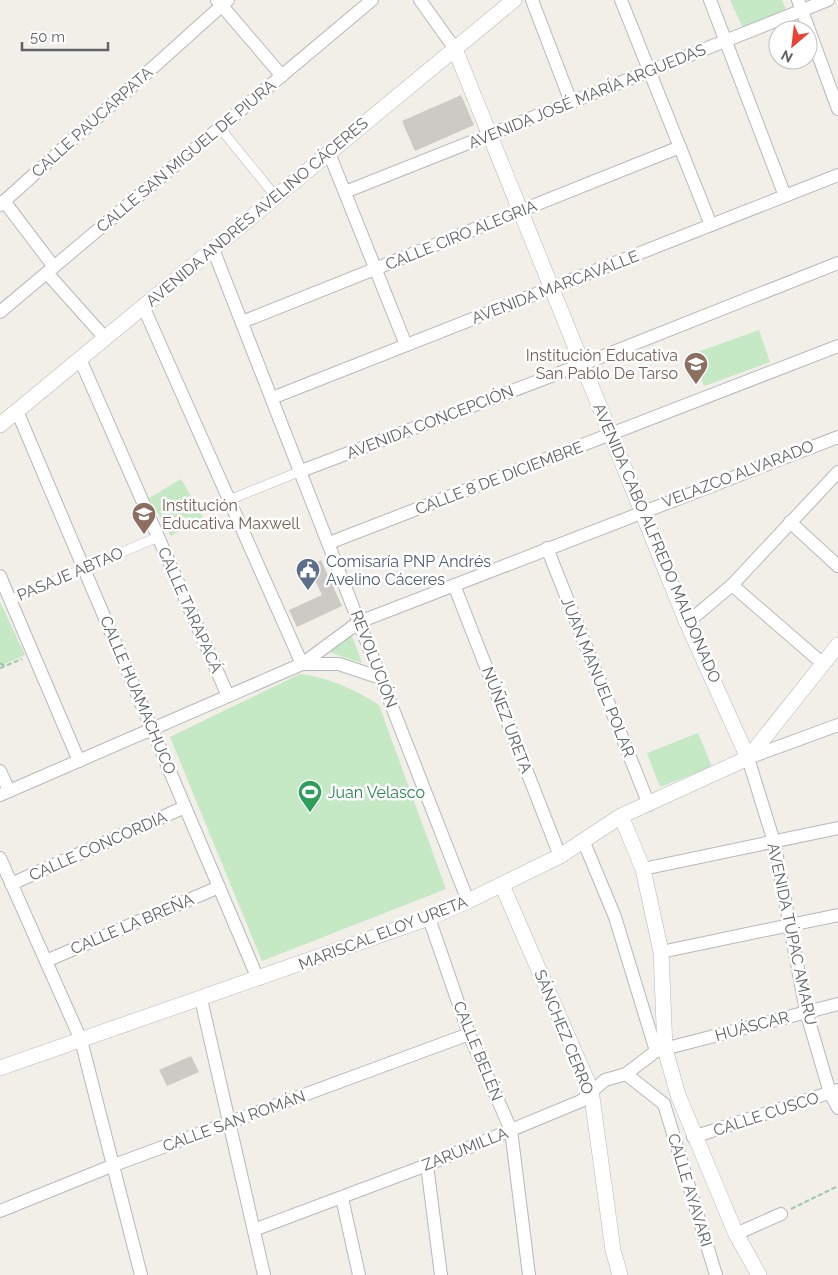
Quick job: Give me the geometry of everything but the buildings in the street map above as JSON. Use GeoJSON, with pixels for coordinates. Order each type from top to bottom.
{"type":"FeatureCollection","features":[{"type":"Feature","properties":{"kind":"street","name":"CALLE SAN MIGUEL DE PIURA"},"geometry":{"type":"LineString","coordinates":[[0,312],[372,0]]}},
{"type":"Feature","properties":{"kind":"street"},"geometry":{"type":"LineString","coordinates":[[420,0],[455,49]]}},
{"type":"Feature","properties":{"kind":"street","name":"AVENIDA ANDRÉS AVELINO CÁCERES"},"geometry":{"type":"LineString","coordinates":[[0,425],[514,0]]}},
{"type":"Feature","properties":{"kind":"street"},"geometry":{"type":"LineString","coordinates":[[532,0],[570,102]]}},
{"type":"Feature","properties":{"kind":"street"},"geometry":{"type":"LineString","coordinates":[[622,0],[712,225]]}},
{"type":"Feature","properties":{"kind":"street"},"geometry":{"type":"LineString","coordinates":[[710,0],[785,196]]}},
{"type":"Feature","properties":{"kind":"street","name":"AVENIDA JOSÉ MARÍA ARGUEDAS"},"geometry":{"type":"LineString","coordinates":[[345,192],[726,41],[800,5],[828,0]]}},
{"type":"Feature","properties":{"kind":"street"},"geometry":{"type":"LineString","coordinates":[[222,2],[282,76]]}},
{"type":"Feature","properties":{"kind":"street","name":"CALLE PAUCARPATA"},"geometry":{"type":"LineString","coordinates":[[2,203],[222,2]]}},
{"type":"Feature","properties":{"kind":"street"},"geometry":{"type":"LineString","coordinates":[[800,5],[838,109]]}},
{"type":"Feature","properties":{"kind":"street","name":"AVENIDA CABO ALFREDO MALDONADO"},"geometry":{"type":"LineString","coordinates":[[455,49],[687,623],[748,758]]}},
{"type":"Feature","properties":{"kind":"street"},"geometry":{"type":"LineString","coordinates":[[220,128],[276,196]]}},
{"type":"Feature","properties":{"kind":"street","name":"CALLE CIRO ALEGRIA"},"geometry":{"type":"LineString","coordinates":[[242,322],[680,147]]}},
{"type":"Feature","properties":{"kind":"street"},"geometry":{"type":"LineString","coordinates":[[329,153],[406,345]]}},
{"type":"Feature","properties":{"kind":"street","name":"AVENIDA MARCAVALLE"},"geometry":{"type":"LineString","coordinates":[[272,398],[838,175]]}},
{"type":"Feature","properties":{"kind":"street"},"geometry":{"type":"LineString","coordinates":[[2,203],[51,270],[105,338]]}},
{"type":"Feature","properties":{"kind":"street","name":"REVOLUCIÓN"},"geometry":{"type":"LineString","coordinates":[[213,249],[468,901]]}},
{"type":"Feature","properties":{"kind":"street","name":"AVENIDA CONCEPCIÓN"},"geometry":{"type":"LineString","coordinates":[[301,471],[583,364],[838,263]]}},
{"type":"Feature","properties":{"kind":"street"},"geometry":{"type":"LineString","coordinates":[[143,306],[302,664]]}},
{"type":"Feature","properties":{"kind":"street","name":"CALLE 8 DE DICIEMBRE"},"geometry":{"type":"LineString","coordinates":[[328,543],[612,435],[838,346]]}},
{"type":"Feature","properties":{"kind":"street","name":"CALLE TARAPACÁ"},"geometry":{"type":"LineString","coordinates":[[80,359],[228,696]]}},
{"type":"Feature","properties":{"kind":"street","name":"CALLE HUAMACHUCO"},"geometry":{"type":"LineString","coordinates":[[17,411],[258,979]]}},
{"type":"Feature","properties":{"kind":"street","name":"VELAZCO ALVARADO"},"geometry":{"type":"LineString","coordinates":[[302,664],[359,622],[546,548],[838,437]]}},
{"type":"Feature","properties":{"kind":"street"},"geometry":{"type":"LineString","coordinates":[[229,500],[301,471]]}},
{"type":"Feature","properties":{"kind":"street"},"geometry":{"type":"LineString","coordinates":[[687,623],[732,585],[838,472]]}},
{"type":"Feature","properties":{"kind":"street"},"geometry":{"type":"LineString","coordinates":[[790,522],[838,566]]}},
{"type":"Feature","properties":{"kind":"street","name":"PASAJE ABTAO"},"geometry":{"type":"LineString","coordinates":[[10,600],[158,536]]}},
{"type":"Feature","properties":{"kind":"street","name":"JUAN MANUEL POLAR"},"geometry":{"type":"LineString","coordinates":[[546,548],[649,805]]}},
{"type":"Feature","properties":{"kind":"street"},"geometry":{"type":"LineString","coordinates":[[0,576],[79,761]]}},
{"type":"Feature","properties":{"kind":"street","name":"NÚÑEZ URETA"},"geometry":{"type":"LineString","coordinates":[[454,585],[560,856]]}},
{"type":"Feature","properties":{"kind":"street"},"geometry":{"type":"LineString","coordinates":[[732,585],[822,663]]}},
{"type":"Feature","properties":{"kind":"street"},"geometry":{"type":"LineString","coordinates":[[748,758],[838,645]]}},
{"type":"Feature","properties":{"kind":"street"},"geometry":{"type":"LineString","coordinates":[[0,771],[4,793],[302,664],[339,664],[381,678]]}},
{"type":"Feature","properties":{"kind":"street"},"geometry":{"type":"LineString","coordinates":[[748,758],[838,725]]}},
{"type":"Feature","properties":{"kind":"street","name":"MARISCAL ELOY URETA"},"geometry":{"type":"LineString","coordinates":[[0,1068],[429,918],[560,856],[622,816],[748,758]]}},
{"type":"Feature","properties":{"kind":"street","name":"AVENIDA TÚPAC AMARU"},"geometry":{"type":"LineString","coordinates":[[748,758],[774,842],[806,1011],[838,1108]]}},
{"type":"Feature","properties":{"kind":"street","name":"CALLE CONCORDIA"},"geometry":{"type":"LineString","coordinates":[[11,884],[185,807]]}},
{"type":"Feature","properties":{"kind":"street"},"geometry":{"type":"LineString","coordinates":[[622,816],[643,869],[661,952],[661,1050]]}},
{"type":"Feature","properties":{"kind":"street"},"geometry":{"type":"LineString","coordinates":[[643,869],[838,828]]}},
{"type":"Feature","properties":{"kind":"street"},"geometry":{"type":"LineString","coordinates":[[583,840],[615,917],[693,1137],[736,1234],[759,1275]]}},
{"type":"Feature","properties":{"kind":"street"},"geometry":{"type":"LineString","coordinates":[[0,858],[81,1040],[141,1275]]}},
{"type":"Feature","properties":{"kind":"street","name":"SÁNCHEZ CERRO"},"geometry":{"type":"LineString","coordinates":[[502,885],[591,1090],[613,1250],[620,1275]]}},
{"type":"Feature","properties":{"kind":"street","name":"CALLE LA BREÑA"},"geometry":{"type":"LineString","coordinates":[[46,961],[219,887]]}},
{"type":"Feature","properties":{"kind":"street"},"geometry":{"type":"LineString","coordinates":[[661,952],[838,914]]}},
{"type":"Feature","properties":{"kind":"street","name":"CALLE BELÉN"},"geometry":{"type":"LineString","coordinates":[[429,918],[469,1034],[511,1130],[529,1275]]}},
{"type":"Feature","properties":{"kind":"street"},"geometry":{"type":"LineString","coordinates":[[201,999],[264,1275]]}},
{"type":"Feature","properties":{"kind":"street","name":"HUÁSCAR"},"geometry":{"type":"LineString","coordinates":[[661,1050],[838,1004]]}},
{"type":"Feature","properties":{"kind":"street","name":"CALLE SAN ROMÁN"},"geometry":{"type":"LineString","coordinates":[[0,1211],[114,1165],[469,1034]]}},
{"type":"Feature","properties":{"kind":"street","name":"ZARUMILLA"},"geometry":{"type":"LineString","coordinates":[[254,1230],[427,1165],[581,1101],[604,1080],[626,1074],[661,1050]]}},
{"type":"Feature","properties":{"kind":"street"},"geometry":{"type":"LineString","coordinates":[[626,1074],[664,1104],[678,1095]]}},
{"type":"Feature","properties":{"kind":"street","name":"CALLE CUSCO"},"geometry":{"type":"LineString","coordinates":[[693,1137],[834,1092]]}},
{"type":"Feature","properties":{"kind":"street","name":"CALLE AYAVARI"},"geometry":{"type":"LineString","coordinates":[[664,1104],[716,1275]]}},
{"type":"Feature","properties":{"kind":"street"},"geometry":{"type":"LineString","coordinates":[[427,1165],[441,1275]]}},
{"type":"Feature","properties":{"kind":"street"},"geometry":{"type":"LineString","coordinates":[[342,1198],[359,1275]]}},
{"type":"Feature","properties":{"kind":"street"},"geometry":{"type":"LineString","coordinates":[[736,1234],[781,1214]]}},
{"type":"Feature","properties":{"kind":"path"},"geometry":{"type":"LineString","coordinates":[[0,668],[33,654]]}},
{"type":"Feature","properties":{"kind":"path"},"geometry":{"type":"LineString","coordinates":[[0,663],[5,666]]}},
{"type":"Feature","properties":{"kind":"path"},"geometry":{"type":"LineString","coordinates":[[781,1214],[838,1186]]}},
{"type":"Feature","properties":{"kind":"green space"},"geometry":{"type":"Polygon","coordinates":[[[730,0],[782,0],[786,10],[743,28],[730,0]]]}},
{"type":"Feature","properties":{"kind":"green space"},"geometry":{"type":"Polygon","coordinates":[[[759,330],[770,362],[704,386],[692,354],[759,330]]]}},
{"type":"Feature","properties":{"kind":"green space"},"geometry":{"type":"Polygon","coordinates":[[[181,479],[203,517],[171,536],[149,498],[181,479]]]}},
{"type":"Feature","properties":{"kind":"green space"},"geometry":{"type":"Polygon","coordinates":[[[0,602],[25,655],[0,666],[0,602]]]}},
{"type":"Feature","properties":{"kind":"green space"},"geometry":{"type":"Polygon","coordinates":[[[352,636],[362,663],[326,651],[352,636]]]}},
{"type":"Feature","properties":{"kind":"green space","name":"Juan Velasco"},"geometry":{"type":"Polygon","coordinates":[[[300,674],[321,678],[341,685],[379,705],[446,889],[262,961],[170,737],[300,674]]]}},
{"type":"Feature","properties":{"kind":"green space"},"geometry":{"type":"Polygon","coordinates":[[[698,733],[712,767],[660,787],[647,753],[698,733]]]}},
{"type":"Feature","properties":{"kind":"place","name":"Institución Educativa San Pablo De Tarso"},"geometry":{"type":"Point","coordinates":[696,385]}},
{"type":"Feature","properties":{"kind":"place","name":"Institución Educativa Maxwell"},"geometry":{"type":"Point","coordinates":[144,535]}},
{"type":"Feature","properties":{"kind":"place","name":"Comisaría PNP Andrés Avelino Cáceres"},"geometry":{"type":"Point","coordinates":[308,591]}},
{"type":"Feature","properties":{"kind":"place","name":"Juan Velasco"},"geometry":{"type":"Point","coordinates":[310,813]}}]}
